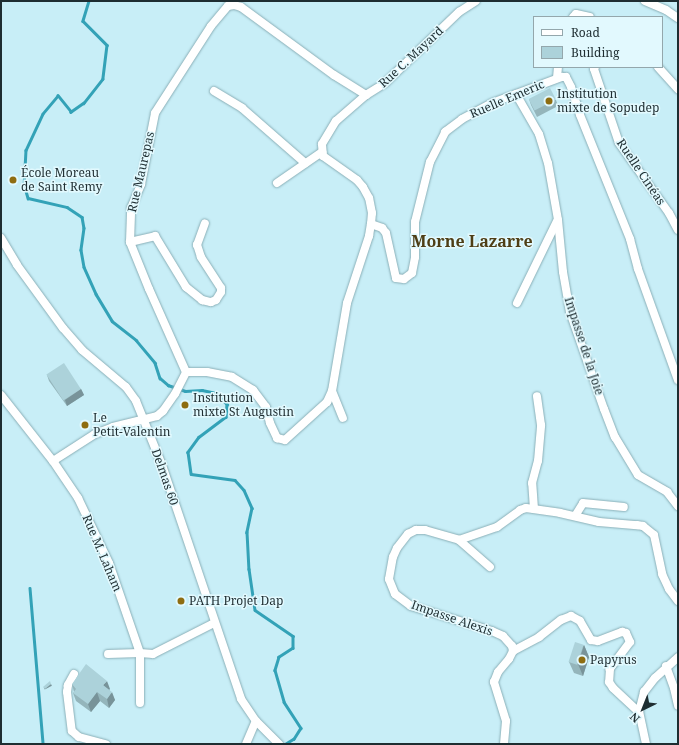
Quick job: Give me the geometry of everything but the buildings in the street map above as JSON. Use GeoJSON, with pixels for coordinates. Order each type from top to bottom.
{"type":"FeatureCollection","features":[{"type":"Feature","properties":{"kind":"street","name":"Rue C. Mayard"},"geometry":{"type":"LineString","coordinates":[[322,152],[322,144],[336,121],[366,95],[385,83],[459,12],[476,1]]}},
{"type":"Feature","properties":{"kind":"street"},"geometry":{"type":"LineString","coordinates":[[645,1],[666,10],[678,18]]}},
{"type":"Feature","properties":{"kind":"street","name":"Rue Maurepas"},"geometry":{"type":"LineString","coordinates":[[186,372],[130,242],[132,205],[141,184],[156,113],[211,26],[228,6],[234,4],[241,7],[334,75],[366,95]]}},
{"type":"Feature","properties":{"kind":"street"},"geometry":{"type":"LineString","coordinates":[[574,16],[576,14],[585,16]]}},
{"type":"Feature","properties":{"kind":"street"},"geometry":{"type":"LineString","coordinates":[[557,78],[558,68]]}},
{"type":"Feature","properties":{"kind":"street","name":"Ruelle Cinéas"},"geometry":{"type":"LineString","coordinates":[[594,68],[619,143],[669,213],[678,230]]}},
{"type":"Feature","properties":{"kind":"street"},"geometry":{"type":"LineString","coordinates":[[659,68],[678,89]]}},
{"type":"Feature","properties":{"kind":"street","name":"Ruelle Emeric"},"geometry":{"type":"LineString","coordinates":[[371,224],[382,228],[386,233],[396,278],[404,279],[412,274],[415,257],[415,222],[430,162],[444,132],[474,112],[492,103],[557,78],[566,77],[630,239],[638,269],[678,380]]}},
{"type":"Feature","properties":{"kind":"street"},"geometry":{"type":"LineString","coordinates":[[214,91],[242,108],[305,164]]}},
{"type":"Feature","properties":{"kind":"street","name":"Impasse de la Joie"},"geometry":{"type":"LineString","coordinates":[[516,94],[539,134],[548,163],[558,220],[563,272],[570,312],[615,437],[638,475],[667,492],[678,506]]}},
{"type":"Feature","properties":{"kind":"street"},"geometry":{"type":"LineString","coordinates":[[53,461],[95,434],[113,427],[151,418],[163,411],[175,394],[186,372],[207,372],[232,377],[253,390],[266,407],[270,423],[277,438],[286,440],[327,402],[332,391],[347,303],[371,224],[372,214],[369,198],[363,187],[356,180],[328,161],[322,152],[277,183]]}},
{"type":"Feature","properties":{"kind":"street"},"geometry":{"type":"LineString","coordinates":[[517,303],[558,220]]}},
{"type":"Feature","properties":{"kind":"street"},"geometry":{"type":"LineString","coordinates":[[130,242],[155,236],[186,287],[202,300],[211,302],[216,300],[221,292],[221,288],[201,257],[197,244],[205,223]]}},
{"type":"Feature","properties":{"kind":"street","name":"Delmas 60"},"geometry":{"type":"LineString","coordinates":[[1,238],[21,271],[62,328],[82,350],[126,387],[144,420],[162,465],[214,623],[241,699],[256,721],[279,744]]}},
{"type":"Feature","properties":{"kind":"street"},"geometry":{"type":"LineString","coordinates":[[332,391],[343,418]]}},
{"type":"Feature","properties":{"kind":"street","name":"Rue M. Laham"},"geometry":{"type":"LineString","coordinates":[[1,395],[53,461],[78,498],[109,562],[140,653],[140,703]]}},
{"type":"Feature","properties":{"kind":"street"},"geometry":{"type":"LineString","coordinates":[[534,509],[532,483],[538,461],[541,425],[536,396]]}},
{"type":"Feature","properties":{"kind":"street"},"geometry":{"type":"LineString","coordinates":[[575,516],[583,503],[624,507]]}},
{"type":"Feature","properties":{"kind":"street"},"geometry":{"type":"LineString","coordinates":[[459,540],[497,527],[520,510],[534,509],[599,522],[637,525],[649,530],[656,541],[662,574],[669,589],[678,601]]}},
{"type":"Feature","properties":{"kind":"street","name":"Impasse Alexis"},"geometry":{"type":"LineString","coordinates":[[459,540],[425,530],[416,530],[408,534],[397,548],[393,557],[389,579],[390,587],[402,600],[411,606],[492,631],[503,636],[512,646],[513,650]]}},
{"type":"Feature","properties":{"kind":"street"},"geometry":{"type":"LineString","coordinates":[[459,540],[490,567]]}},
{"type":"Feature","properties":{"kind":"street"},"geometry":{"type":"LineString","coordinates":[[504,744],[506,721],[494,682],[513,650],[540,637],[561,620],[571,616],[580,621],[591,640],[598,641],[622,632],[626,633],[630,642],[610,669],[609,682],[613,688],[639,712]]}},
{"type":"Feature","properties":{"kind":"street"},"geometry":{"type":"LineString","coordinates":[[108,654],[153,654],[214,623]]}},
{"type":"Feature","properties":{"kind":"street"},"geometry":{"type":"LineString","coordinates":[[646,744],[639,712],[644,692],[666,666],[678,657]]}},
{"type":"Feature","properties":{"kind":"street"},"geometry":{"type":"LineString","coordinates":[[666,666],[674,688],[678,706]]}},
{"type":"Feature","properties":{"kind":"street"},"geometry":{"type":"LineString","coordinates":[[74,674],[68,685],[72,731],[79,737],[106,744]]}},
{"type":"Feature","properties":{"kind":"street"},"geometry":{"type":"LineString","coordinates":[[246,744],[256,721]]}},
{"type":"Feature","properties":{"kind":"waterway"},"geometry":{"type":"LineString","coordinates":[[89,1],[83,21],[107,45],[103,79],[84,103],[71,112],[58,96],[43,114],[26,150],[24,184],[28,198],[67,207],[82,217],[84,228],[81,250],[84,267],[96,294],[112,321],[136,340],[155,363],[160,378],[168,385],[185,391],[202,390],[216,393],[227,404],[226,417],[199,437],[188,452],[191,474],[235,480],[244,490],[252,508],[247,532],[249,569],[255,610],[293,636],[293,648],[279,657],[275,670],[284,702],[301,728],[294,739],[286,744]]}},
{"type":"Feature","properties":{"kind":"waterway"},"geometry":{"type":"LineString","coordinates":[[30,588],[43,744]]}},
{"type":"Feature","properties":{"kind":"place","name":"Institution mixte de Sopudep"},"geometry":{"type":"Point","coordinates":[549,101]}},
{"type":"Feature","properties":{"kind":"place","name":"École Moreau de Saint Remy"},"geometry":{"type":"Point","coordinates":[13,180]}},
{"type":"Feature","properties":{"kind":"place","name":"Institution mixte St Augustin"},"geometry":{"type":"Point","coordinates":[185,405]}},
{"type":"Feature","properties":{"kind":"place","name":"Le Petit-Valentin"},"geometry":{"type":"Point","coordinates":[85,425]}},
{"type":"Feature","properties":{"kind":"place","name":"PATH Projet Dap"},"geometry":{"type":"Point","coordinates":[181,601]}},
{"type":"Feature","properties":{"kind":"place","name":"Papyrus"},"geometry":{"type":"Point","coordinates":[582,660]}},
{"type":"Feature","properties":{"kind":"district","name":"Morne Lazarre"},"geometry":{"type":"Point","coordinates":[472,241]}}]}
